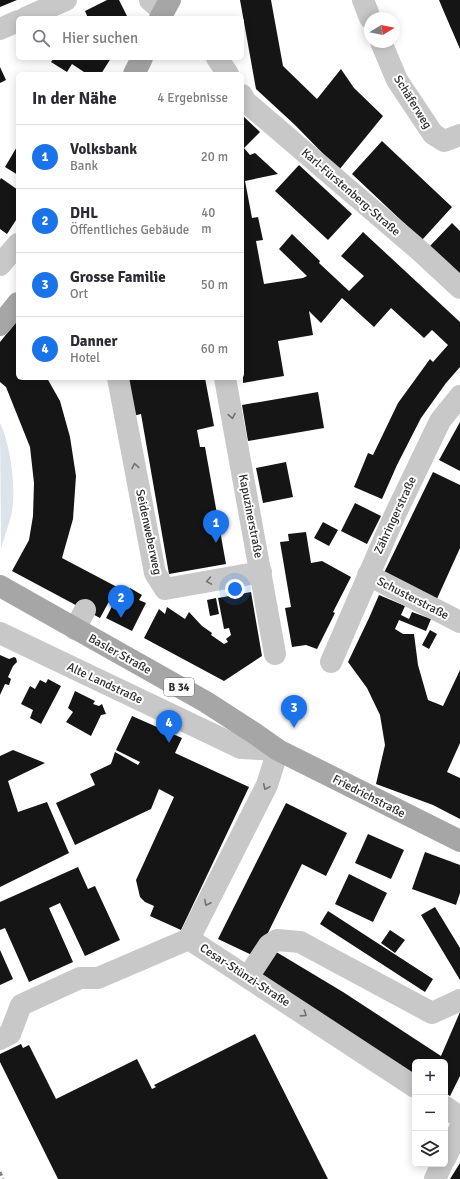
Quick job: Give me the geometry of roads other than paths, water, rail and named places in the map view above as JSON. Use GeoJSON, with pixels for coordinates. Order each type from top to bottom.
{"type":"FeatureCollection","features":[{"type":"Feature","properties":{"kind":"main road"},"geometry":{"type":"LineString","coordinates":[[135,72],[141,60]]}},
{"type":"Feature","properties":{"kind":"main road"},"geometry":{"type":"LineString","coordinates":[[0,325],[16,305]]}},
{"type":"Feature","properties":{"kind":"main road","name":"Basler Straße"},"geometry":{"type":"LineString","coordinates":[[0,586],[206,702],[278,750]]}},
{"type":"Feature","properties":{"kind":"main road","name":"Friedrichstraße"},"geometry":{"type":"LineString","coordinates":[[278,750],[460,841]]}},
{"type":"Feature","properties":{"kind":"street"},"geometry":{"type":"LineString","coordinates":[[30,16],[66,0]]}},
{"type":"Feature","properties":{"kind":"street"},"geometry":{"type":"LineString","coordinates":[[363,0],[368,12]]}},
{"type":"Feature","properties":{"kind":"street"},"geometry":{"type":"LineString","coordinates":[[0,29],[16,22]]}},
{"type":"Feature","properties":{"kind":"street","name":"Schäferweg"},"geometry":{"type":"LineString","coordinates":[[384,48],[397,80],[433,134],[444,141],[460,135]]}},
{"type":"Feature","properties":{"kind":"street"},"geometry":{"type":"LineString","coordinates":[[218,60],[227,72]]}},
{"type":"Feature","properties":{"kind":"street","name":"Karl-Fürstenberg-Straße"},"geometry":{"type":"LineString","coordinates":[[244,98],[460,288]]}},
{"type":"Feature","properties":{"kind":"street"},"geometry":{"type":"LineString","coordinates":[[0,265],[16,246]]}},
{"type":"Feature","properties":{"kind":"street","name":"Seidenweberweg"},"geometry":{"type":"LineString","coordinates":[[118,380],[155,573],[164,589],[261,572]]}},
{"type":"Feature","properties":{"kind":"street","name":"Kapuzinerstraße"},"geometry":{"type":"LineString","coordinates":[[225,380],[275,654]]}},
{"type":"Feature","properties":{"kind":"street","name":"Zähringerstraße"},"geometry":{"type":"LineString","coordinates":[[331,662],[368,575],[440,421],[460,396]]}},
{"type":"Feature","properties":{"kind":"street","name":"Schusterstraße"},"geometry":{"type":"LineString","coordinates":[[368,575],[460,620]]}},
{"type":"Feature","properties":{"kind":"street"},"geometry":{"type":"LineString","coordinates":[[76,629],[85,610]]}},
{"type":"Feature","properties":{"kind":"street","name":"Alte Landstraße"},"geometry":{"type":"LineString","coordinates":[[0,633],[242,748],[278,750]]}},
{"type":"Feature","properties":{"kind":"street","name":"Cesar-Stünzi-Straße"},"geometry":{"type":"LineString","coordinates":[[278,750],[267,785],[189,939],[412,1085]]}},
{"type":"Feature","properties":{"kind":"street"},"geometry":{"type":"LineString","coordinates":[[0,1039],[10,1034],[21,1005],[80,978],[98,978],[189,939]]}},
{"type":"Feature","properties":{"kind":"street"},"geometry":{"type":"LineString","coordinates":[[248,978],[270,944],[277,940],[300,942],[432,1013],[460,1000]]}},
{"type":"Feature","properties":{"kind":"street"},"geometry":{"type":"LineString","coordinates":[[448,1109],[460,1117]]}},
{"type":"Feature","properties":{"kind":"street"},"geometry":{"type":"LineString","coordinates":[[448,1153],[460,1128]]}},
{"type":"Feature","properties":{"kind":"street"},"geometry":{"type":"LineString","coordinates":[[435,1179],[441,1167]]}},
{"type":"Feature","properties":{"kind":"railway"},"geometry":{"type":"LineString","coordinates":[[0,1172],[3,1179]]}},
{"type":"Feature","properties":{"kind":"place","name":"Volksbank"},"geometry":{"type":"Point","coordinates":[216,543]}},
{"type":"Feature","properties":{"kind":"place","name":"DHL"},"geometry":{"type":"Point","coordinates":[121,618]}},
{"type":"Feature","properties":{"kind":"place","name":"Grosse Familie"},"geometry":{"type":"Point","coordinates":[294,728]}},
{"type":"Feature","properties":{"kind":"place","name":"Danner"},"geometry":{"type":"Point","coordinates":[169,743]}}]}
